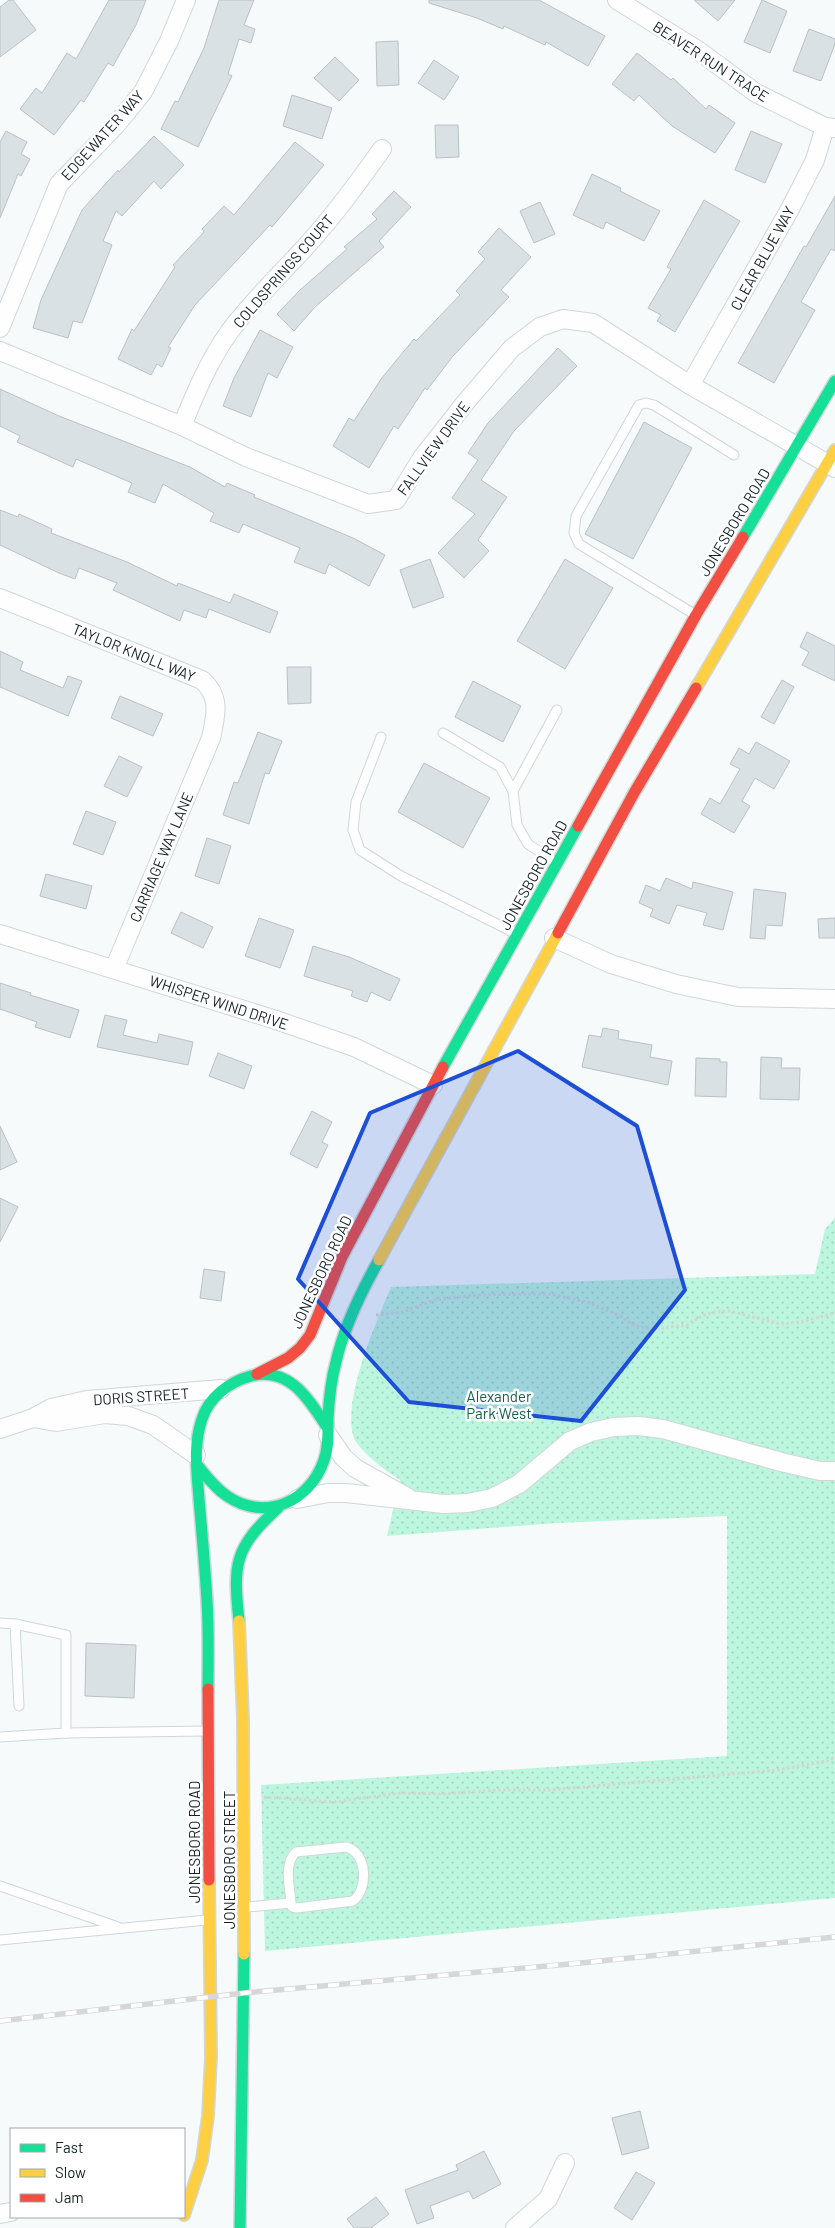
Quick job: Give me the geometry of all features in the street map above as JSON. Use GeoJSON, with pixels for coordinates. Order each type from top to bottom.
{"type":"FeatureCollection","features":[{"type":"Feature","properties":{"kind":"main road","name":"JONESBORO ROAD"},"geometry":{"type":"LineString","coordinates":[[257,1374],[288,1358],[310,1336],[342,1257],[433,1085],[696,615],[835,381]]}},
{"type":"Feature","properties":{"kind":"main road"},"geometry":{"type":"LineString","coordinates":[[328,1431],[300,1388],[284,1378],[257,1374],[221,1389],[210,1404],[201,1421],[198,1433],[197,1461],[222,1493],[233,1500],[256,1508],[278,1508],[295,1499],[311,1485],[319,1473],[326,1455],[328,1431],[330,1391],[336,1359],[356,1306],[377,1263],[634,792],[832,460]]}},
{"type":"Feature","properties":{"kind":"main road","name":"JONESBORO ROAD"},"geometry":{"type":"LineString","coordinates":[[185,2210],[198,2174],[210,2105],[212,1997],[209,1920],[207,1604],[197,1461]]}},
{"type":"Feature","properties":{"kind":"main road","name":"JONESBORO STREET"},"geometry":{"type":"LineString","coordinates":[[240,2228],[244,1908],[243,1734],[236,1578],[242,1548],[247,1538],[252,1530],[278,1508]]}},
{"type":"Feature","properties":{"kind":"street","name":"EDGEWATER WAY"},"geometry":{"type":"LineString","coordinates":[[0,328],[59,184],[116,125],[142,92],[170,41],[186,0]]}},
{"type":"Feature","properties":{"kind":"street","name":"BEAVER RUN TRACE"},"geometry":{"type":"LineString","coordinates":[[617,0],[698,51],[756,93],[830,128]]}},
{"type":"Feature","properties":{"kind":"street","name":"CLEAR BLUE WAY"},"geometry":{"type":"LineString","coordinates":[[690,385],[790,209],[830,128]]}},
{"type":"Feature","properties":{"kind":"street","name":"COLDSPRINGS COURT"},"geometry":{"type":"LineString","coordinates":[[182,426],[199,385],[229,332],[266,287],[310,242],[355,187],[382,149]]}},
{"type":"Feature","properties":{"kind":"street","name":"FALLVIEW DRIVE"},"geometry":{"type":"LineString","coordinates":[[0,351],[182,426],[246,457],[368,504],[396,500],[422,458],[465,403],[512,348],[540,327],[564,319],[593,323],[690,385],[797,445],[832,460]]}},
{"type":"Feature","properties":{"kind":"street","name":"TAYLOR KNOLL WAY"},"geometry":{"type":"LineString","coordinates":[[0,598],[202,680],[212,688],[217,714],[208,744]]}},
{"type":"Feature","properties":{"kind":"street","name":"CARRIAGE WAY LANE"},"geometry":{"type":"LineString","coordinates":[[114,969],[208,744]]}},
{"type":"Feature","properties":{"kind":"street","name":"WHISPER WIND DRIVE"},"geometry":{"type":"LineString","coordinates":[[0,934],[273,1019],[354,1048],[433,1085]]}},
{"type":"Feature","properties":{"kind":"street"},"geometry":{"type":"LineString","coordinates":[[554,938],[611,964],[676,984],[738,996],[835,999]]}},
{"type":"Feature","properties":{"kind":"street","name":"DORIS STREET"},"geometry":{"type":"LineString","coordinates":[[0,1429],[33,1418],[51,1408],[87,1400],[221,1389]]}},
{"type":"Feature","properties":{"kind":"street","name":"DORIS STREET"},"geometry":{"type":"LineString","coordinates":[[33,1418],[56,1422],[105,1414],[128,1416],[165,1432],[197,1461]]}},
{"type":"Feature","properties":{"kind":"street"},"geometry":{"type":"LineString","coordinates":[[295,1499],[328,1493],[410,1499],[444,1504],[468,1503],[492,1498],[519,1484],[570,1441],[591,1432],[614,1427],[638,1426],[663,1430],[781,1462],[820,1471],[835,1471]]}},
{"type":"Feature","properties":{"kind":"street"},"geometry":{"type":"LineString","coordinates":[[328,1431],[343,1457],[355,1468],[410,1499]]}},
{"type":"Feature","properties":{"kind":"street"},"geometry":{"type":"LineString","coordinates":[[515,2228],[548,2200],[565,2163]]}},
{"type":"Feature","properties":{"kind":"lane"},"geometry":{"type":"LineString","coordinates":[[696,615],[579,544],[574,532],[576,516],[639,405],[646,403],[654,405],[734,455]]}},
{"type":"Feature","properties":{"kind":"lane"},"geometry":{"type":"LineString","coordinates":[[512,791],[557,710]]}},
{"type":"Feature","properties":{"kind":"lane"},"geometry":{"type":"LineString","coordinates":[[443,733],[500,767],[512,791],[517,825],[528,844],[557,863]]}},
{"type":"Feature","properties":{"kind":"lane"},"geometry":{"type":"LineString","coordinates":[[381,737],[356,802],[353,830],[360,850],[402,876],[517,934]]}},
{"type":"Feature","properties":{"kind":"lane"},"geometry":{"type":"LineString","coordinates":[[0,1624],[15,1624],[66,1635],[66,1733]]}},
{"type":"Feature","properties":{"kind":"lane"},"geometry":{"type":"LineString","coordinates":[[15,1624],[19,1706]]}},
{"type":"Feature","properties":{"kind":"lane"},"geometry":{"type":"LineString","coordinates":[[0,1737],[66,1733],[208,1731]]}},
{"type":"Feature","properties":{"kind":"lane"},"geometry":{"type":"LineString","coordinates":[[346,1847],[351,1848],[358,1854],[363,1867],[364,1883],[359,1896],[353,1901],[297,1908],[292,1907],[291,1903],[288,1863],[291,1856],[296,1852],[346,1847]]}},
{"type":"Feature","properties":{"kind":"lane"},"geometry":{"type":"LineString","coordinates":[[0,1886],[120,1928]]}},
{"type":"Feature","properties":{"kind":"lane"},"geometry":{"type":"LineString","coordinates":[[244,1908],[291,1903]]}},
{"type":"Feature","properties":{"kind":"lane"},"geometry":{"type":"LineString","coordinates":[[0,1940],[209,1920]]}},
{"type":"Feature","properties":{"kind":"path"},"geometry":{"type":"LineString","coordinates":[[376,1315],[403,1312],[434,1300],[536,1294],[551,1294],[586,1302],[618,1315],[635,1326],[652,1328],[687,1325],[702,1316],[715,1312],[729,1311],[781,1324],[801,1322],[835,1313]]}},
{"type":"Feature","properties":{"kind":"path"},"geometry":{"type":"LineString","coordinates":[[257,1798],[273,1797],[334,1802],[401,1793],[443,1794],[498,1790],[549,1790],[778,1770],[827,1761],[835,1757]]}},
{"type":"Feature","properties":{"kind":"highlighted area"},"geometry":{"type":"Polygon","coordinates":[[[518,1051],[637,1126],[685,1290],[581,1421],[409,1402],[298,1279],[370,1113],[518,1051]]]}},
{"type":"Feature","properties":{"kind":"green space","name":"Alexander Park West"},"geometry":{"type":"Polygon","coordinates":[[[835,1218],[835,1898],[265,1951],[261,1785],[727,1756],[727,1516],[556,1523],[387,1536],[400,1480],[380,1466],[355,1441],[351,1419],[357,1381],[363,1360],[391,1287],[815,1274],[825,1229],[835,1218]]]}},
{"type":"Feature","properties":{"kind":"building"},"geometry":{"type":"Polygon","coordinates":[[[9,0],[13,0],[36,30],[0,57],[0,7],[9,0]]]}},
{"type":"Feature","properties":{"kind":"building"},"geometry":{"type":"Polygon","coordinates":[[[109,0],[146,0],[136,25],[113,66],[108,63],[84,102],[81,100],[54,135],[20,109],[36,88],[42,93],[67,53],[76,59],[109,0]]]}},
{"type":"Feature","properties":{"kind":"building"},"geometry":{"type":"Polygon","coordinates":[[[219,0],[254,0],[244,25],[255,29],[251,43],[239,39],[228,74],[232,76],[198,147],[161,129],[175,101],[178,102],[204,48],[219,0]]]}},
{"type":"Feature","properties":{"kind":"building"},"geometry":{"type":"Polygon","coordinates":[[[429,0],[539,0],[605,36],[588,66],[546,42],[545,45],[504,26],[503,29],[477,18],[429,3],[429,0]]]}},
{"type":"Feature","properties":{"kind":"building"},"geometry":{"type":"Polygon","coordinates":[[[694,0],[735,0],[718,21],[694,0]]]}},
{"type":"Feature","properties":{"kind":"building"},"geometry":{"type":"Polygon","coordinates":[[[762,0],[787,11],[770,53],[744,42],[762,0]]]}},
{"type":"Feature","properties":{"kind":"building"},"geometry":{"type":"Polygon","coordinates":[[[809,29],[835,39],[835,44],[821,81],[793,71],[809,29]]]}},
{"type":"Feature","properties":{"kind":"building"},"geometry":{"type":"Polygon","coordinates":[[[398,41],[399,85],[377,86],[376,42],[398,41]]]}},
{"type":"Feature","properties":{"kind":"building"},"geometry":{"type":"Polygon","coordinates":[[[637,53],[671,80],[673,78],[706,109],[709,105],[735,123],[715,153],[672,126],[639,95],[634,101],[612,84],[637,53]]]}},
{"type":"Feature","properties":{"kind":"building"},"geometry":{"type":"Polygon","coordinates":[[[335,57],[359,80],[339,101],[314,78],[335,57]]]}},
{"type":"Feature","properties":{"kind":"building"},"geometry":{"type":"Polygon","coordinates":[[[434,60],[459,77],[444,100],[418,83],[434,60]]]}},
{"type":"Feature","properties":{"kind":"building"},"geometry":{"type":"Polygon","coordinates":[[[292,95],[332,108],[322,139],[283,126],[292,95]]]}},
{"type":"Feature","properties":{"kind":"building"},"geometry":{"type":"Polygon","coordinates":[[[435,125],[458,125],[459,157],[436,158],[435,125]]]}},
{"type":"Feature","properties":{"kind":"building"},"geometry":{"type":"Polygon","coordinates":[[[6,131],[27,142],[21,154],[30,159],[21,176],[18,174],[0,218],[0,142],[6,131]]]}},
{"type":"Feature","properties":{"kind":"building"},"geometry":{"type":"Polygon","coordinates":[[[751,131],[782,144],[765,183],[735,170],[751,131]]]}},
{"type":"Feature","properties":{"kind":"building"},"geometry":{"type":"Polygon","coordinates":[[[154,136],[184,165],[161,189],[154,181],[122,216],[116,211],[103,241],[112,245],[82,323],[73,321],[68,338],[33,328],[41,300],[82,210],[118,170],[119,172],[154,136]]]}},
{"type":"Feature","properties":{"kind":"building"},"geometry":{"type":"Polygon","coordinates":[[[295,142],[324,165],[272,227],[270,225],[195,305],[168,347],[171,348],[162,367],[157,364],[151,375],[118,359],[132,329],[134,331],[175,267],[173,265],[204,232],[202,229],[224,206],[234,215],[295,142]]]}},
{"type":"Feature","properties":{"kind":"building"},"geometry":{"type":"Polygon","coordinates":[[[592,174],[621,188],[620,191],[660,211],[644,241],[606,222],[603,229],[573,215],[592,174]]]}},
{"type":"Feature","properties":{"kind":"building"},"geometry":{"type":"Polygon","coordinates":[[[394,191],[411,207],[379,241],[384,247],[315,307],[294,331],[277,314],[300,290],[347,249],[344,247],[377,219],[372,214],[394,191]]]}},
{"type":"Feature","properties":{"kind":"building"},"geometry":{"type":"Polygon","coordinates":[[[835,196],[835,251],[831,249],[801,302],[815,310],[774,383],[738,363],[804,246],[806,247],[835,196]]]}},
{"type":"Feature","properties":{"kind":"building"},"geometry":{"type":"Polygon","coordinates":[[[704,200],[740,221],[675,332],[657,321],[661,315],[648,308],[671,269],[667,267],[704,200]]]}},
{"type":"Feature","properties":{"kind":"building"},"geometry":{"type":"Polygon","coordinates":[[[540,202],[555,234],[534,243],[520,211],[540,202]]]}},
{"type":"Feature","properties":{"kind":"building"},"geometry":{"type":"Polygon","coordinates":[[[499,228],[531,257],[501,290],[509,297],[453,356],[427,390],[425,388],[398,429],[394,426],[369,468],[333,446],[349,418],[354,421],[381,379],[414,339],[416,341],[460,295],[456,291],[485,259],[478,252],[499,228]]]}},
{"type":"Feature","properties":{"kind":"building"},"geometry":{"type":"Polygon","coordinates":[[[260,330],[293,347],[277,378],[268,373],[251,417],[223,406],[234,378],[260,330]]]}},
{"type":"Feature","properties":{"kind":"building"},"geometry":{"type":"Polygon","coordinates":[[[558,348],[577,366],[514,431],[481,480],[507,497],[478,540],[489,551],[464,578],[438,553],[475,514],[452,498],[478,460],[468,453],[488,423],[558,348]]]}},
{"type":"Feature","properties":{"kind":"building"},"geometry":{"type":"Polygon","coordinates":[[[0,389],[59,416],[190,467],[225,487],[227,483],[255,495],[254,497],[353,538],[385,555],[369,586],[329,564],[325,574],[294,562],[300,548],[243,524],[239,533],[210,521],[214,513],[163,484],[155,503],[128,492],[132,483],[76,459],[73,467],[17,442],[20,436],[0,426],[0,389]]]}},
{"type":"Feature","properties":{"kind":"building"},"geometry":{"type":"Polygon","coordinates":[[[644,422],[692,448],[633,559],[585,534],[644,422]]]}},
{"type":"Feature","properties":{"kind":"building"},"geometry":{"type":"Polygon","coordinates":[[[0,510],[18,517],[19,514],[52,529],[51,533],[127,562],[177,586],[178,583],[230,603],[234,594],[278,612],[270,633],[209,609],[206,618],[184,610],[180,621],[113,590],[117,583],[79,568],[75,579],[59,573],[0,545],[0,510]]]}},
{"type":"Feature","properties":{"kind":"building"},"geometry":{"type":"Polygon","coordinates":[[[430,559],[444,597],[413,608],[400,570],[430,559]]]}},
{"type":"Feature","properties":{"kind":"building"},"geometry":{"type":"Polygon","coordinates":[[[565,559],[613,588],[565,669],[517,641],[565,559]]]}},
{"type":"Feature","properties":{"kind":"building"},"geometry":{"type":"Polygon","coordinates":[[[807,632],[835,646],[835,681],[802,665],[809,652],[800,647],[807,632]]]}},
{"type":"Feature","properties":{"kind":"building"},"geometry":{"type":"Polygon","coordinates":[[[0,651],[23,662],[20,670],[63,688],[68,676],[82,681],[68,716],[0,687],[0,651]]]}},
{"type":"Feature","properties":{"kind":"building"},"geometry":{"type":"Polygon","coordinates":[[[287,667],[311,667],[311,703],[288,704],[287,667]]]}},
{"type":"Feature","properties":{"kind":"building"},"geometry":{"type":"Polygon","coordinates":[[[782,680],[794,687],[774,724],[761,717],[782,680]]]}},
{"type":"Feature","properties":{"kind":"building"},"geometry":{"type":"Polygon","coordinates":[[[473,681],[521,706],[503,742],[455,717],[473,681]]]}},
{"type":"Feature","properties":{"kind":"building"},"geometry":{"type":"Polygon","coordinates":[[[120,696],[163,714],[153,736],[111,718],[120,696]]]}},
{"type":"Feature","properties":{"kind":"building"},"geometry":{"type":"Polygon","coordinates":[[[258,732],[282,741],[269,774],[265,773],[249,824],[223,815],[234,782],[238,783],[258,732]]]}},
{"type":"Feature","properties":{"kind":"building"},"geometry":{"type":"Polygon","coordinates":[[[756,742],[790,761],[774,789],[755,778],[742,801],[750,806],[734,833],[701,814],[710,798],[720,804],[740,769],[730,764],[739,748],[749,754],[756,742]]]}},
{"type":"Feature","properties":{"kind":"building"},"geometry":{"type":"Polygon","coordinates":[[[119,756],[142,767],[127,797],[104,786],[119,756]]]}},
{"type":"Feature","properties":{"kind":"building"},"geometry":{"type":"Polygon","coordinates":[[[424,763],[490,798],[463,848],[398,812],[424,763]]]}},
{"type":"Feature","properties":{"kind":"building"},"geometry":{"type":"Polygon","coordinates":[[[86,811],[116,822],[103,855],[73,844],[86,811]]]}},
{"type":"Feature","properties":{"kind":"building"},"geometry":{"type":"Polygon","coordinates":[[[207,838],[231,846],[219,884],[195,876],[207,838]]]}},
{"type":"Feature","properties":{"kind":"building"},"geometry":{"type":"Polygon","coordinates":[[[46,874],[92,886],[86,909],[40,896],[46,874]]]}},
{"type":"Feature","properties":{"kind":"building"},"geometry":{"type":"Polygon","coordinates":[[[666,878],[692,889],[693,882],[733,892],[723,930],[703,925],[707,913],[677,905],[669,924],[650,916],[653,909],[639,903],[646,885],[660,891],[666,878]]]}},
{"type":"Feature","properties":{"kind":"building"},"geometry":{"type":"Polygon","coordinates":[[[754,889],[786,893],[782,926],[766,925],[765,939],[750,938],[754,889]]]}},
{"type":"Feature","properties":{"kind":"building"},"geometry":{"type":"Polygon","coordinates":[[[181,912],[213,927],[203,948],[171,933],[181,912]]]}},
{"type":"Feature","properties":{"kind":"building"},"geometry":{"type":"Polygon","coordinates":[[[259,918],[294,930],[280,968],[245,956],[259,918]]]}},
{"type":"Feature","properties":{"kind":"building"},"geometry":{"type":"Polygon","coordinates":[[[835,918],[835,938],[819,938],[818,919],[835,918]]]}},
{"type":"Feature","properties":{"kind":"building"},"geometry":{"type":"Polygon","coordinates":[[[313,946],[349,957],[400,979],[390,1001],[371,992],[367,1002],[351,996],[353,991],[304,976],[313,946]]]}},
{"type":"Feature","properties":{"kind":"building"},"geometry":{"type":"Polygon","coordinates":[[[0,983],[31,993],[30,995],[79,1010],[70,1038],[35,1027],[37,1022],[0,1009],[0,983]]]}},
{"type":"Feature","properties":{"kind":"building"},"geometry":{"type":"Polygon","coordinates":[[[105,1015],[127,1020],[123,1035],[157,1043],[159,1034],[193,1042],[188,1065],[97,1047],[105,1015]]]}},
{"type":"Feature","properties":{"kind":"building"},"geometry":{"type":"Polygon","coordinates":[[[603,1028],[619,1031],[618,1039],[652,1045],[650,1057],[672,1061],[668,1085],[582,1067],[589,1035],[601,1037],[603,1028]]]}},
{"type":"Feature","properties":{"kind":"building"},"geometry":{"type":"Polygon","coordinates":[[[218,1053],[252,1066],[244,1089],[209,1076],[218,1053]]]}},
{"type":"Feature","properties":{"kind":"building"},"geometry":{"type":"Polygon","coordinates":[[[761,1057],[782,1058],[781,1068],[800,1068],[799,1100],[760,1099],[761,1057]]]}},
{"type":"Feature","properties":{"kind":"building"},"geometry":{"type":"Polygon","coordinates":[[[696,1058],[720,1059],[720,1062],[727,1062],[726,1097],[695,1096],[696,1058]]]}},
{"type":"Feature","properties":{"kind":"building"},"geometry":{"type":"Polygon","coordinates":[[[312,1111],[332,1122],[322,1142],[328,1145],[317,1168],[290,1154],[312,1111]]]}},
{"type":"Feature","properties":{"kind":"building"},"geometry":{"type":"Polygon","coordinates":[[[0,1126],[17,1162],[0,1170],[0,1126]]]}},
{"type":"Feature","properties":{"kind":"building"},"geometry":{"type":"Polygon","coordinates":[[[0,1198],[18,1207],[0,1242],[0,1198]]]}},
{"type":"Feature","properties":{"kind":"building"},"geometry":{"type":"Polygon","coordinates":[[[204,1269],[225,1272],[221,1301],[200,1298],[204,1269]]]}},
{"type":"Feature","properties":{"kind":"building"},"geometry":{"type":"Polygon","coordinates":[[[86,1643],[136,1645],[134,1698],[85,1696],[86,1643]]]}},
{"type":"Feature","properties":{"kind":"building"},"geometry":{"type":"Polygon","coordinates":[[[640,2111],[649,2148],[622,2155],[612,2118],[640,2111]]]}},
{"type":"Feature","properties":{"kind":"building"},"geometry":{"type":"Polygon","coordinates":[[[484,2151],[501,2184],[473,2199],[469,2191],[430,2206],[434,2218],[417,2224],[405,2190],[458,2170],[456,2165],[484,2151]]]}},
{"type":"Feature","properties":{"kind":"building"},"geometry":{"type":"Polygon","coordinates":[[[636,2172],[655,2183],[632,2220],[614,2208],[636,2172]]]}},
{"type":"Feature","properties":{"kind":"building"},"geometry":{"type":"Polygon","coordinates":[[[376,2197],[389,2214],[371,2228],[354,2228],[347,2219],[376,2197]]]}},
{"type":"Feature","properties":{"kind":"railway"},"geometry":{"type":"LineString","coordinates":[[0,2021],[244,1993],[581,1963],[835,1937]]}},
{"type":"Feature","properties":{"kind":"traffic: fast"},"geometry":{"type":"LineString","coordinates":[[743,537],[835,381]]}},
{"type":"Feature","properties":{"kind":"traffic: fast"},"geometry":{"type":"LineString","coordinates":[[443,1067],[578,826]]}},
{"type":"Feature","properties":{"kind":"traffic: fast"},"geometry":{"type":"LineString","coordinates":[[198,1466],[215,1486],[227,1496],[242,1504],[256,1507],[271,1507],[284,1504],[297,1497],[308,1487],[317,1475],[326,1455],[331,1390],[339,1349],[354,1310],[379,1260]]}},
{"type":"Feature","properties":{"kind":"traffic: fast"},"geometry":{"type":"LineString","coordinates":[[208,1689],[208,1612],[196,1459],[197,1439],[205,1411],[215,1397],[228,1386],[251,1376],[265,1374],[277,1376],[297,1388],[313,1406],[327,1427]]}},
{"type":"Feature","properties":{"kind":"traffic: fast"},"geometry":{"type":"LineString","coordinates":[[239,1621],[236,1585],[240,1558],[252,1535],[278,1508]]}},
{"type":"Feature","properties":{"kind":"traffic: fast"},"geometry":{"type":"LineString","coordinates":[[240,2228],[244,1954]]}},
{"type":"Feature","properties":{"kind":"traffic: slow"},"geometry":{"type":"LineString","coordinates":[[696,688],[835,450]]}},
{"type":"Feature","properties":{"kind":"traffic: slow"},"geometry":{"type":"LineString","coordinates":[[379,1260],[558,933]]}},
{"type":"Feature","properties":{"kind":"traffic: slow"},"geometry":{"type":"LineString","coordinates":[[239,1621],[243,1719],[244,1954]]}},
{"type":"Feature","properties":{"kind":"traffic: slow"},"geometry":{"type":"LineString","coordinates":[[185,2212],[202,2160],[208,2116],[211,2057],[209,1880]]}},
{"type":"Feature","properties":{"kind":"traffic: jam"},"geometry":{"type":"LineString","coordinates":[[578,826],[696,615],[743,537]]}},
{"type":"Feature","properties":{"kind":"traffic: jam"},"geometry":{"type":"LineString","coordinates":[[558,933],[634,793],[696,688]]}},
{"type":"Feature","properties":{"kind":"traffic: jam"},"geometry":{"type":"LineString","coordinates":[[257,1374],[288,1358],[300,1348],[310,1335],[342,1257],[443,1067]]}},
{"type":"Feature","properties":{"kind":"traffic: jam"},"geometry":{"type":"LineString","coordinates":[[208,1689],[209,1880]]}}]}
